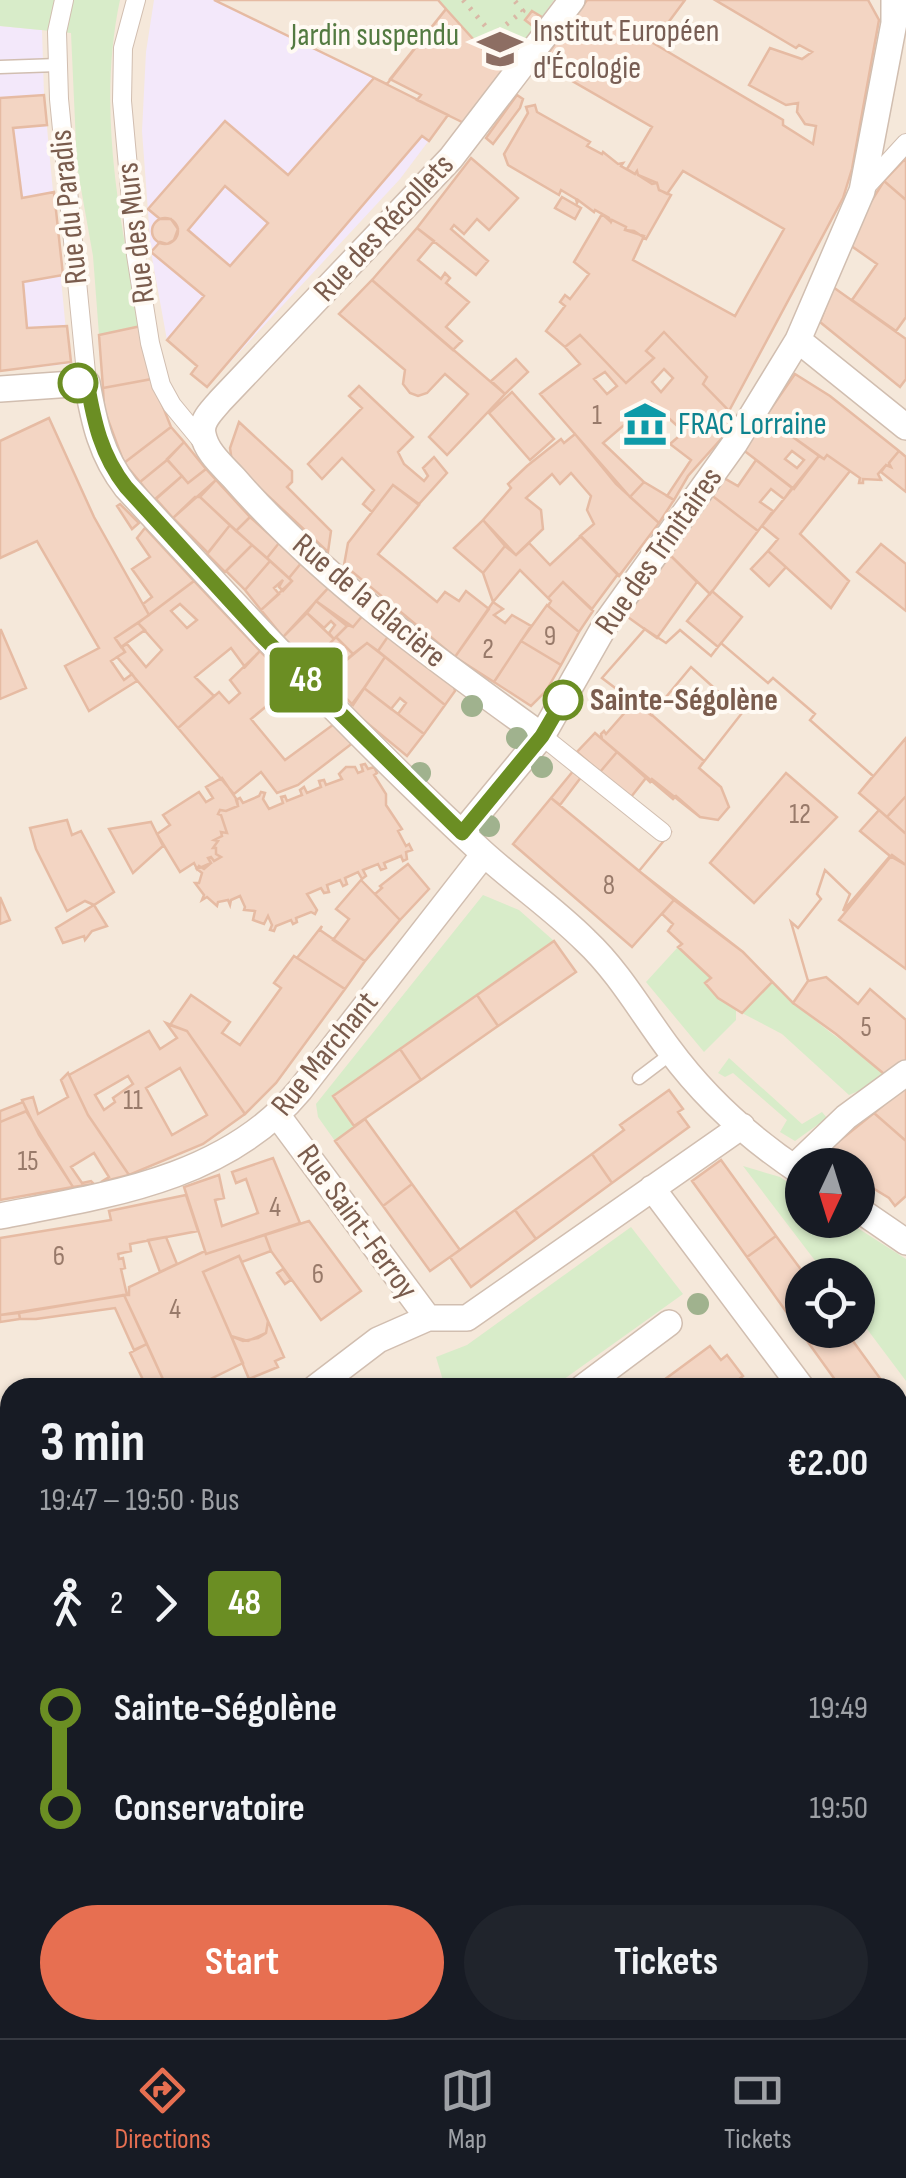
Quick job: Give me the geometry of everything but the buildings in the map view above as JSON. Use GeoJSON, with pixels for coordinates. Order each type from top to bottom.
{"type":"FeatureCollection","features":[{"type":"Feature","properties":{"kind":"street","name":"Rue du Paradis"},"geometry":{"type":"LineString","coordinates":[[64,0],[57,32],[64,166],[87,382]]}},
{"type":"Feature","properties":{"kind":"street","name":"Rue des Murs"},"geometry":{"type":"LineString","coordinates":[[136,0],[124,48],[122,101],[136,254],[150,343],[172,405],[210,450]]}},
{"type":"Feature","properties":{"kind":"street","name":"Rue des Récollets"},"geometry":{"type":"LineString","coordinates":[[210,450],[202,433],[213,410],[451,158],[572,0]]}},
{"type":"Feature","properties":{"kind":"street","name":"Rue des Trinitaires"},"geometry":{"type":"LineString","coordinates":[[462,833],[542,736],[608,620],[734,442],[798,340],[862,191],[894,23],[894,0]]}},
{"type":"Feature","properties":{"kind":"street"},"geometry":{"type":"LineString","coordinates":[[862,191],[906,144]]}},
{"type":"Feature","properties":{"kind":"street"},"geometry":{"type":"LineString","coordinates":[[798,340],[906,426]]}},
{"type":"Feature","properties":{"kind":"street"},"geometry":{"type":"LineString","coordinates":[[0,390],[87,382],[99,441],[126,487],[264,638],[484,854],[589,943],[672,1053],[742,1126],[785,1161]]}},
{"type":"Feature","properties":{"kind":"street","name":"Rue de la Glacière"},"geometry":{"type":"LineString","coordinates":[[210,450],[256,504],[298,544],[464,680],[542,736]]}},
{"type":"Feature","properties":{"kind":"street"},"geometry":{"type":"LineString","coordinates":[[542,736],[662,832]]}},
{"type":"Feature","properties":{"kind":"street","name":"Rue Marchant"},"geometry":{"type":"LineString","coordinates":[[0,1216],[112,1194],[194,1168],[278,1116],[484,854]]}},
{"type":"Feature","properties":{"kind":"street"},"geometry":{"type":"LineString","coordinates":[[818,1148],[846,1117],[906,1073]]}},
{"type":"Feature","properties":{"kind":"street","name":"Rue Saint-Ferroy"},"geometry":{"type":"LineString","coordinates":[[278,1116],[428,1318],[378,1340],[328,1378]]}},
{"type":"Feature","properties":{"kind":"street"},"geometry":{"type":"LineString","coordinates":[[428,1318],[467,1318],[742,1126]]}},
{"type":"Feature","properties":{"kind":"street"},"geometry":{"type":"LineString","coordinates":[[652,1188],[794,1378]]}},
{"type":"Feature","properties":{"kind":"street"},"geometry":{"type":"LineString","coordinates":[[875,1221],[906,1242]]}},
{"type":"Feature","properties":{"kind":"street"},"geometry":{"type":"LineString","coordinates":[[596,1378],[669,1324]]}},
{"type":"Feature","properties":{"kind":"lane"},"geometry":{"type":"LineString","coordinates":[[0,68],[58,65]]}},
{"type":"Feature","properties":{"kind":"lane"},"geometry":{"type":"LineString","coordinates":[[639,1078],[672,1053]]}},
{"type":"Feature","properties":{"kind":"path"},"geometry":{"type":"LineString","coordinates":[[463,0],[493,35],[522,11],[514,0]]}},
{"type":"Feature","properties":{"kind":"shaded area"},"geometry":{"type":"Polygon","coordinates":[[[0,0],[906,0],[906,1378],[0,1378],[0,0]]]}},
{"type":"Feature","properties":{"kind":"shaded area"},"geometry":{"type":"Polygon","coordinates":[[[154,0],[214,0],[448,115],[400,179],[207,387],[191,374],[197,366],[167,340],[151,252],[142,131],[146,52],[154,0]]]}},
{"type":"Feature","properties":{"kind":"shaded area"},"geometry":{"type":"Polygon","coordinates":[[[0,26],[42,30],[44,95],[69,364],[0,371],[0,26]]]}},
{"type":"Feature","properties":{"kind":"green space"},"geometry":{"type":"Polygon","coordinates":[[[0,0],[120,0],[113,40],[111,122],[125,245],[141,326],[99,335],[93,256],[77,166],[71,33],[0,26],[0,0]]]}},
{"type":"Feature","properties":{"kind":"green space","name":"Institut Européen d'Écologie"},"geometry":{"type":"Polygon","coordinates":[[[438,0],[554,0],[502,71],[438,0]]]}},
{"type":"Feature","properties":{"kind":"green space"},"geometry":{"type":"Polygon","coordinates":[[[483,895],[519,910],[554,941],[334,1096],[354,1126],[335,1141],[318,1117],[316,1104],[483,895]]]}},
{"type":"Feature","properties":{"kind":"green space"},"geometry":{"type":"Polygon","coordinates":[[[678,947],[736,1009],[736,1020],[704,1052],[646,982],[678,947]]]}},
{"type":"Feature","properties":{"kind":"green space"},"geometry":{"type":"Polygon","coordinates":[[[772,982],[889,1078],[849,1095],[782,1034],[742,1013],[772,982]]]}},
{"type":"Feature","properties":{"kind":"green space"},"geometry":{"type":"Polygon","coordinates":[[[729,1058],[802,1124],[822,1112],[827,1118],[795,1141],[780,1132],[787,1120],[733,1073],[725,1077],[718,1073],[729,1058]]]}},
{"type":"Feature","properties":{"kind":"green space"},"geometry":{"type":"Polygon","coordinates":[[[743,1166],[785,1180],[785,1221],[743,1166]]]}},
{"type":"Feature","properties":{"kind":"green space"},"geometry":{"type":"Polygon","coordinates":[[[631,1227],[683,1294],[566,1378],[442,1378],[436,1357],[467,1345],[631,1227]]]}},
{"type":"Feature","properties":{"kind":"green space"},"geometry":{"type":"Polygon","coordinates":[[[798,1238],[873,1238],[906,1259],[904,1378],[875,1340],[875,1258],[813,1258],[798,1238]]]}},
{"type":"Feature","properties":{"kind":"bus line","name":"48"},"geometry":{"type":"LineString","coordinates":[[78,383],[87,382],[99,441],[126,487],[264,638],[462,833],[542,736],[563,700]]}},
{"type":"Feature","properties":{"kind":"place","name":"Institut Européen d'Écologie"},"geometry":{"type":"Point","coordinates":[500,49]}},
{"type":"Feature","properties":{"kind":"place","name":"FRAC Lorraine"},"geometry":{"type":"Point","coordinates":[645,424]}},
{"type":"Feature","properties":{"kind":"place","name":"Sainte-Ségolène"},"geometry":{"type":"Point","coordinates":[563,700]}},
{"type":"Feature","properties":{"kind":"park label","name":"Jardin suspendu"},"geometry":{"type":"Point","coordinates":[375,35]}}]}
